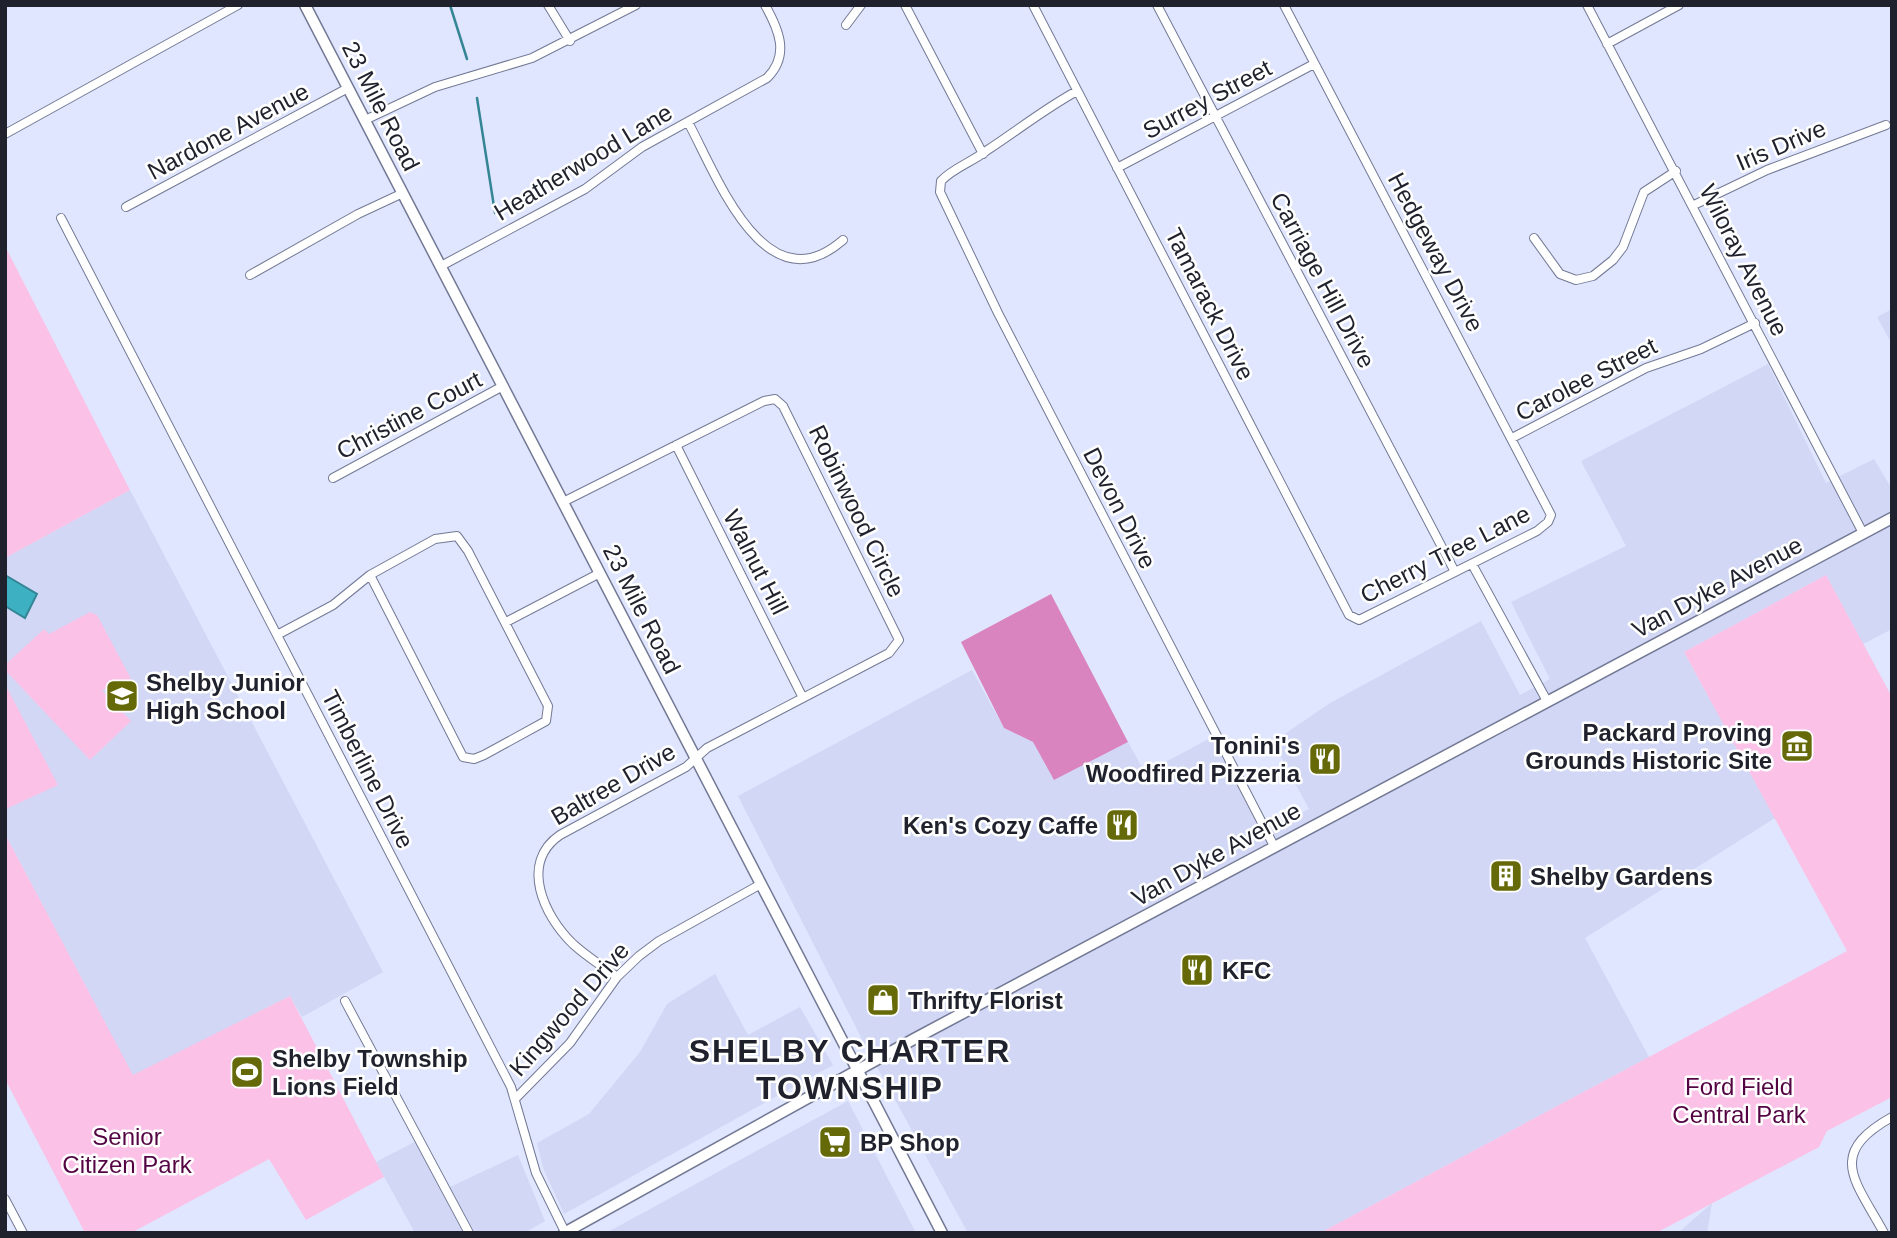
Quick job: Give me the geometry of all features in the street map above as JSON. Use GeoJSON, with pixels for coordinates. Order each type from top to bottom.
{"type":"FeatureCollection","features":[{"type":"Feature","properties":{"kind":"main road","name":"23 Mile Road"},"geometry":{"type":"LineString","coordinates":[[305,5],[942,1233]]}},
{"type":"Feature","properties":{"kind":"main road","name":"Van Dyke Avenue"},"geometry":{"type":"LineString","coordinates":[[565,1233],[856,1070],[1892,518]]}},
{"type":"Feature","properties":{"kind":"street"},"geometry":{"type":"LineString","coordinates":[[5,134],[238,5]]}},
{"type":"Feature","properties":{"kind":"street"},"geometry":{"type":"LineString","coordinates":[[548,5],[570,41]]}},
{"type":"Feature","properties":{"kind":"street"},"geometry":{"type":"LineString","coordinates":[[365,120],[435,88],[513,65],[570,41],[636,5]]}},
{"type":"Feature","properties":{"kind":"street","name":"Heatherwood Lane"},"geometry":{"type":"LineString","coordinates":[[441,266],[593,184],[632,153],[746,91],[770,75],[780,59],[779,36],[765,5]]}},
{"type":"Feature","properties":{"kind":"street"},"geometry":{"type":"LineString","coordinates":[[846,25],[861,5]]}},
{"type":"Feature","properties":{"kind":"street"},"geometry":{"type":"LineString","coordinates":[[905,5],[983,154],[1032,117],[1077,91]]}},
{"type":"Feature","properties":{"kind":"street","name":"Tamarack Drive"},"geometry":{"type":"LineString","coordinates":[[1033,5],[1354,619]]}},
{"type":"Feature","properties":{"kind":"street","name":"Carriage Hill Drive"},"geometry":{"type":"LineString","coordinates":[[1157,5],[1455,572]]}},
{"type":"Feature","properties":{"kind":"street","name":"Hedgeway Drive"},"geometry":{"type":"LineString","coordinates":[[1284,5],[1549,508],[1551,518]]}},
{"type":"Feature","properties":{"kind":"street","name":"Wiloray Avenue"},"geometry":{"type":"LineString","coordinates":[[1587,5],[1694,205],[1863,533]]}},
{"type":"Feature","properties":{"kind":"street"},"geometry":{"type":"LineString","coordinates":[[1607,44],[1679,5]]}},
{"type":"Feature","properties":{"kind":"street","name":"Surrey Street"},"geometry":{"type":"LineString","coordinates":[[1117,168],[1314,64]]}},
{"type":"Feature","properties":{"kind":"street","name":"Nardone Avenue"},"geometry":{"type":"LineString","coordinates":[[126,207],[348,88]]}},
{"type":"Feature","properties":{"kind":"street"},"geometry":{"type":"LineString","coordinates":[[688,122],[737,214],[755,238],[775,254],[799,258],[824,257],[843,240]]}},
{"type":"Feature","properties":{"kind":"street","name":"Iris Drive"},"geometry":{"type":"LineString","coordinates":[[1694,205],[1767,170],[1886,125]]}},
{"type":"Feature","properties":{"kind":"street","name":"Devon Drive"},"geometry":{"type":"LineString","coordinates":[[983,154],[951,172],[939,185],[943,202],[992,303],[1274,846]]}},
{"type":"Feature","properties":{"kind":"street"},"geometry":{"type":"LineString","coordinates":[[1534,238],[1560,274],[1576,280],[1593,276],[1607,267],[1623,247],[1644,192],[1657,181],[1676,172]]}},
{"type":"Feature","properties":{"kind":"street"},"geometry":{"type":"LineString","coordinates":[[250,275],[358,214],[403,193]]}},
{"type":"Feature","properties":{"kind":"street","name":"Timberline Drive"},"geometry":{"type":"LineString","coordinates":[[61,218],[516,1098],[537,1173],[565,1233]]}},
{"type":"Feature","properties":{"kind":"street","name":"Carolee Street"},"geometry":{"type":"LineString","coordinates":[[1512,438],[1646,368],[1701,349],[1755,323]]}},
{"type":"Feature","properties":{"kind":"street","name":"Christine Court"},"geometry":{"type":"LineString","coordinates":[[333,478],[503,386]]}},
{"type":"Feature","properties":{"kind":"street","name":"Robinwood Circle"},"geometry":{"type":"LineString","coordinates":[[676,445],[764,401],[775,399],[783,406],[898,636],[898,645]]}},
{"type":"Feature","properties":{"kind":"street"},"geometry":{"type":"LineString","coordinates":[[563,502],[676,445]]}},
{"type":"Feature","properties":{"kind":"street","name":"Walnut Hill"},"geometry":{"type":"LineString","coordinates":[[676,445],[802,696]]}},
{"type":"Feature","properties":{"kind":"street","name":"Cherry Tree Lane"},"geometry":{"type":"LineString","coordinates":[[1354,619],[1362,619],[1537,531],[1551,518]]}},
{"type":"Feature","properties":{"kind":"street"},"geometry":{"type":"LineString","coordinates":[[277,635],[333,605],[370,575],[435,539],[457,536],[468,551],[548,706],[548,718],[543,724],[484,755],[466,759],[457,750],[370,575]]}},
{"type":"Feature","properties":{"kind":"street"},"geometry":{"type":"LineString","coordinates":[[1472,564],[1546,701]]}},
{"type":"Feature","properties":{"kind":"street"},"geometry":{"type":"LineString","coordinates":[[506,622],[600,573]]}},
{"type":"Feature","properties":{"kind":"street","name":"Baltree Drive"},"geometry":{"type":"LineString","coordinates":[[617,977],[582,952],[556,923],[538,881],[541,858],[548,845],[560,835],[686,767],[695,757],[802,696],[889,653],[898,645]]}},
{"type":"Feature","properties":{"kind":"street","name":"Kingwood Drive"},"geometry":{"type":"LineString","coordinates":[[516,1098],[570,1043],[617,977],[659,941],[761,884]]}},
{"type":"Feature","properties":{"kind":"street"},"geometry":{"type":"LineString","coordinates":[[345,1000],[469,1233]]}},
{"type":"Feature","properties":{"kind":"street"},"geometry":{"type":"LineString","coordinates":[[1884,1233],[1853,1174],[1852,1155],[1862,1136],[1892,1117]]}},
{"type":"Feature","properties":{"kind":"street"},"geometry":{"type":"LineString","coordinates":[[5,1199],[23,1233]]}},
{"type":"Feature","properties":{"kind":"shaded area"},"geometry":{"type":"Polygon","coordinates":[[[1892,309],[1892,344],[1877,317],[1892,309]]]}},
{"type":"Feature","properties":{"kind":"shaded area"},"geometry":{"type":"Polygon","coordinates":[[[1768,364],[1826,483],[1874,459],[1892,489],[1892,629],[1863,644],[1826,575],[1684,652],[1775,818],[1585,938],[1649,1057],[1320,1233],[968,1233],[865,1045],[738,796],[972,670],[1004,728],[1033,742],[1054,780],[1128,742],[1145,773],[1216,735],[1266,830],[1309,809],[1273,742],[1330,703],[1481,621],[1520,695],[1550,679],[1511,602],[1626,546],[1581,461],[1768,364]]]}},
{"type":"Feature","properties":{"kind":"shaded area","name":"Shelby Junior High School"},"geometry":{"type":"Polygon","coordinates":[[[130,490],[383,972],[302,1017],[290,996],[133,1076],[5,834],[5,558],[130,490]]]}},
{"type":"Feature","properties":{"kind":"shaded area"},"geometry":{"type":"Polygon","coordinates":[[[1051,594],[1128,742],[1054,780],[1033,742],[1004,728],[961,642],[1051,594]]]}},
{"type":"Feature","properties":{"kind":"shaded area"},"geometry":{"type":"Polygon","coordinates":[[[715,974],[748,1035],[800,1007],[833,1065],[564,1214],[543,1168],[537,1143],[589,1114],[640,1052],[667,1004],[715,974]]]}},
{"type":"Feature","properties":{"kind":"shaded area"},"geometry":{"type":"Polygon","coordinates":[[[848,1101],[916,1233],[606,1233],[848,1101]]]}},
{"type":"Feature","properties":{"kind":"shaded area"},"geometry":{"type":"Polygon","coordinates":[[[422,1138],[450,1187],[518,1155],[545,1221],[524,1233],[415,1233],[376,1162],[422,1138]]]}},
{"type":"Feature","properties":{"kind":"shaded area"},"geometry":{"type":"Polygon","coordinates":[[[1712,1203],[1707,1233],[1678,1233],[1712,1203]]]}},
{"type":"Feature","properties":{"kind":"green space"},"geometry":{"type":"Polygon","coordinates":[[[5,246],[130,490],[5,558],[5,246]]]}},
{"type":"Feature","properties":{"kind":"green space","name":"Ford Field Central Park"},"geometry":{"type":"Polygon","coordinates":[[[1826,575],[1892,697],[1892,1097],[1827,1131],[1819,1147],[1656,1233],[1320,1233],[1847,951],[1684,652],[1826,575]]]}},
{"type":"Feature","properties":{"kind":"green space"},"geometry":{"type":"Polygon","coordinates":[[[90,612],[97,615],[131,679],[102,690],[131,721],[90,760],[5,670],[5,665],[44,629],[49,634],[90,612]]]}},
{"type":"Feature","properties":{"kind":"green space"},"geometry":{"type":"Polygon","coordinates":[[[5,684],[58,785],[6,809],[5,808],[5,684]]]}},
{"type":"Feature","properties":{"kind":"green space","name":"Senior Citizen Park"},"geometry":{"type":"Polygon","coordinates":[[[5,834],[133,1075],[290,996],[384,1177],[306,1220],[269,1159],[131,1233],[85,1233],[5,1079],[5,834]]]}},
{"type":"Feature","properties":{"kind":"water"},"geometry":{"type":"Polygon","coordinates":[[[5,575],[37,594],[25,618],[5,606],[5,575]]]}},
{"type":"Feature","properties":{"kind":"waterway"},"geometry":{"type":"LineString","coordinates":[[450,5],[467,59]]}},
{"type":"Feature","properties":{"kind":"waterway"},"geometry":{"type":"LineString","coordinates":[[477,98],[495,213]]}},
{"type":"Feature","properties":{"kind":"place","name":"Shelby Junior High School"},"geometry":{"type":"Point","coordinates":[122,696]}},
{"type":"Feature","properties":{"kind":"place","name":"Packard Proving Grounds Historic Site"},"geometry":{"type":"Point","coordinates":[1797,746]}},
{"type":"Feature","properties":{"kind":"place","name":"Tonini's Woodfired Pizzeria"},"geometry":{"type":"Point","coordinates":[1325,759]}},
{"type":"Feature","properties":{"kind":"place","name":"Ken's Cozy Caffe"},"geometry":{"type":"Point","coordinates":[1122,825]}},
{"type":"Feature","properties":{"kind":"place","name":"Shelby Gardens"},"geometry":{"type":"Point","coordinates":[1506,876]}},
{"type":"Feature","properties":{"kind":"place","name":"KFC"},"geometry":{"type":"Point","coordinates":[1197,970]}},
{"type":"Feature","properties":{"kind":"place","name":"Thrifty Florist"},"geometry":{"type":"Point","coordinates":[883,1000]}},
{"type":"Feature","properties":{"kind":"place","name":"Shelby Township Lions Field"},"geometry":{"type":"Point","coordinates":[247,1072]}},
{"type":"Feature","properties":{"kind":"place","name":"BP Shop"},"geometry":{"type":"Point","coordinates":[835,1142]}},
{"type":"Feature","properties":{"kind":"district","name":"SHELBY CHARTER TOWNSHIP"},"geometry":{"type":"Point","coordinates":[850,1070]}}]}
